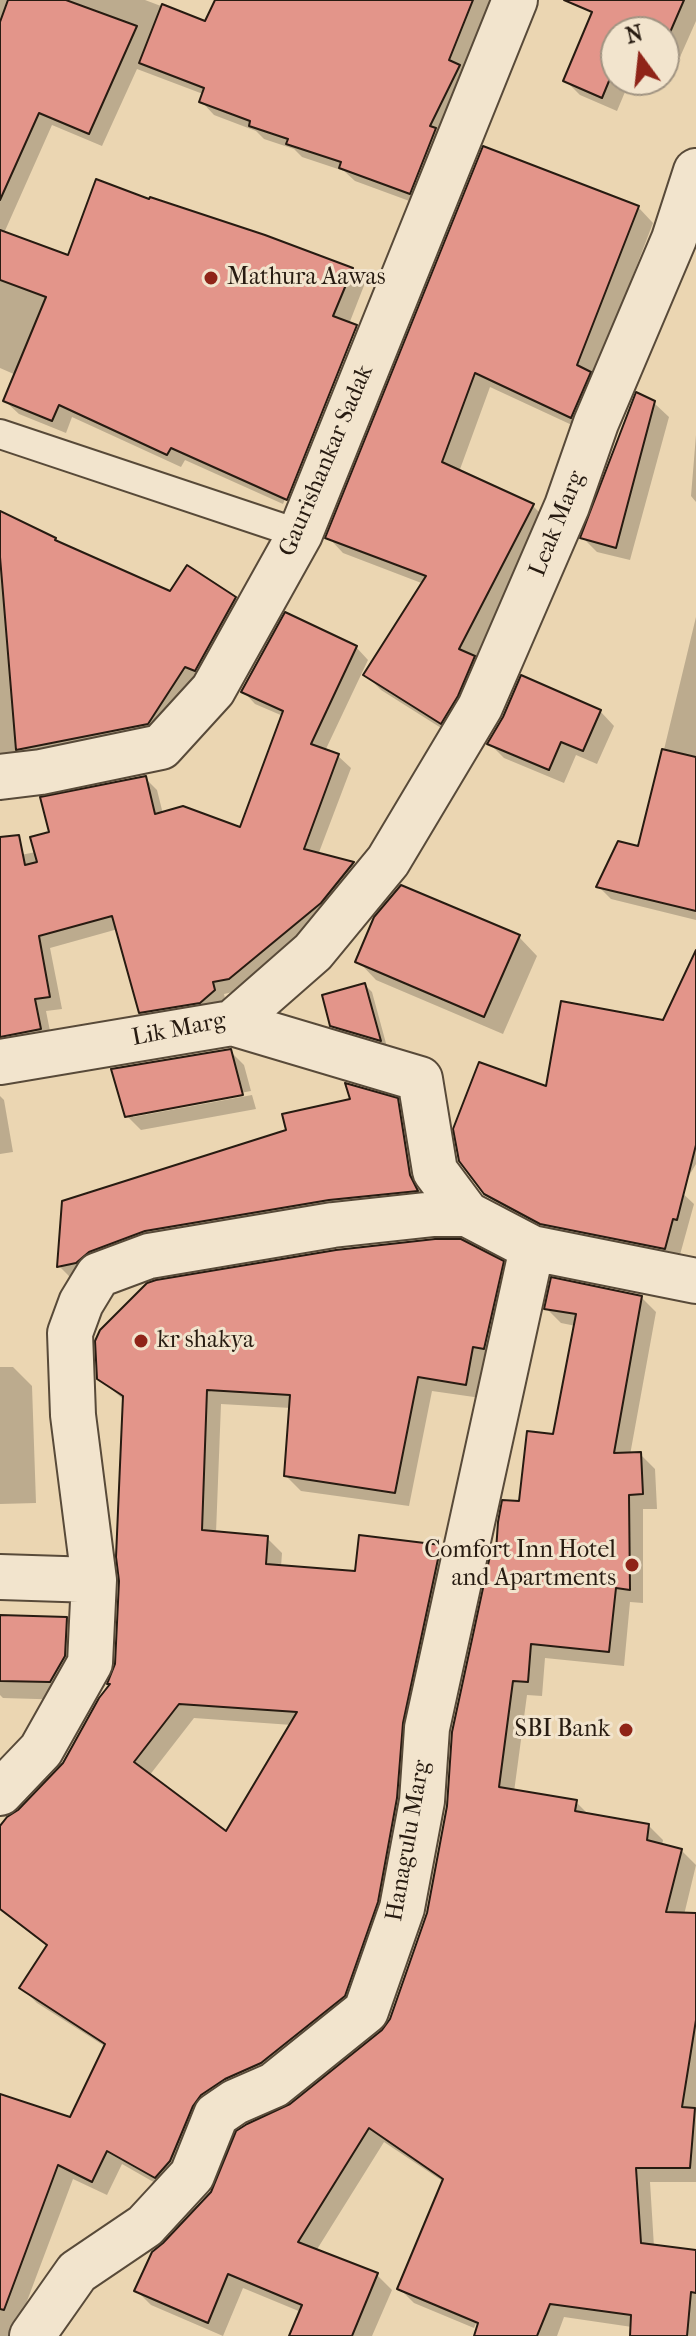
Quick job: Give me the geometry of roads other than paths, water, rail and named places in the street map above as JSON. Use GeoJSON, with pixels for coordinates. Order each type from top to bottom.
{"type":"FeatureCollection","features":[{"type":"Feature","properties":{"kind":"street","name":"Gaurishankar Sadak"},"geometry":{"type":"LineString","coordinates":[[0,777],[41,772],[161,747],[213,690],[300,534],[515,0]]}},
{"type":"Feature","properties":{"kind":"street","name":"Leak Marg"},"geometry":{"type":"LineString","coordinates":[[388,861],[480,707],[567,506],[596,423],[674,239],[696,171]]}},
{"type":"Feature","properties":{"kind":"street","name":"Lik Marg"},"geometry":{"type":"LineString","coordinates":[[0,1062],[232,1023],[313,952],[388,861]]}},
{"type":"Feature","properties":{"kind":"street"},"geometry":{"type":"LineString","coordinates":[[232,1023],[420,1079],[435,1171],[467,1214],[532,1248],[696,1281]]}},
{"type":"Feature","properties":{"kind":"street"},"geometry":{"type":"LineString","coordinates":[[0,1793],[21,1746],[90,1663],[94,1580],[73,1415],[70,1333],[81,1303],[98,1275],[149,1256],[333,1225],[434,1214],[467,1214]]}},
{"type":"Feature","properties":{"kind":"street","name":"Hanagulu Marg"},"geometry":{"type":"LineString","coordinates":[[32,2336],[77,2272],[145,2226],[192,2175],[216,2115],[235,2102],[274,2085],[366,2011],[402,1908],[422,1801],[427,1728],[532,1248]]}},
{"type":"Feature","properties":{"kind":"street"},"geometry":{"type":"LineString","coordinates":[[0,1577],[94,1580]]}},
{"type":"Feature","properties":{"kind":"lane"},"geometry":{"type":"LineString","coordinates":[[0,434],[300,534]]}},
{"type":"Feature","properties":{"kind":"place","name":"Mathura Aawas"},"geometry":{"type":"Point","coordinates":[211,278]}},
{"type":"Feature","properties":{"kind":"place","name":"kr shakya"},"geometry":{"type":"Point","coordinates":[141,1341]}},
{"type":"Feature","properties":{"kind":"place","name":"Comfort Inn Hotel and Apartments"},"geometry":{"type":"Point","coordinates":[632,1565]}},
{"type":"Feature","properties":{"kind":"place","name":"SBI Bank"},"geometry":{"type":"Point","coordinates":[626,1730]}}]}
